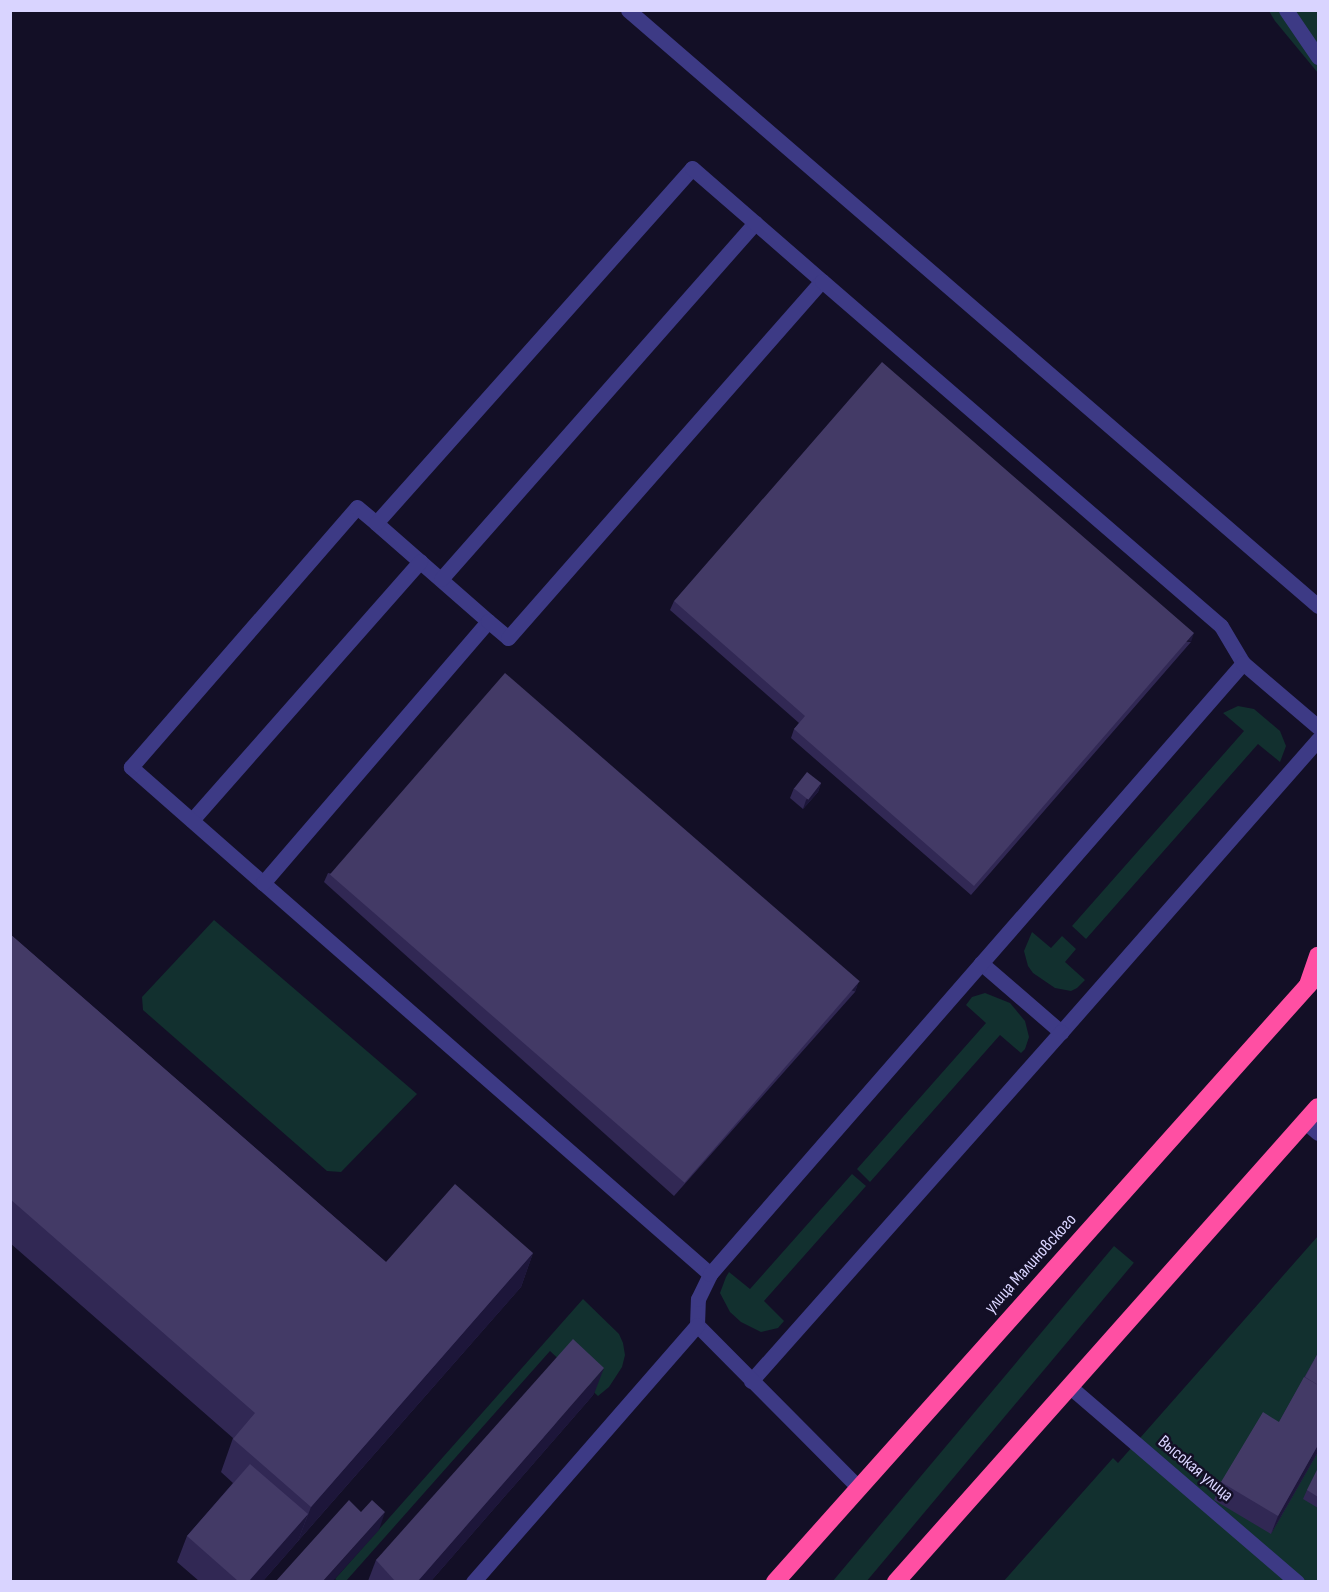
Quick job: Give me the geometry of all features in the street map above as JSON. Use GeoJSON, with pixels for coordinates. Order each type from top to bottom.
{"type":"FeatureCollection","features":[{"type":"Feature","properties":{"kind":"highway"},"geometry":{"type":"LineString","coordinates":[[1313,981],[1318,956]]}},
{"type":"Feature","properties":{"kind":"highway","name":"улица Малиновского"},"geometry":{"type":"LineString","coordinates":[[775,1581],[1313,981]]}},
{"type":"Feature","properties":{"kind":"highway"},"geometry":{"type":"LineString","coordinates":[[896,1581],[1069,1386],[1312,1127],[1318,1107]]}},
{"type":"Feature","properties":{"kind":"street"},"geometry":{"type":"LineString","coordinates":[[628,10],[1318,606]]}},
{"type":"Feature","properties":{"kind":"street"},"geometry":{"type":"LineString","coordinates":[[1286,10],[1318,57]]}},
{"type":"Feature","properties":{"kind":"street"},"geometry":{"type":"LineString","coordinates":[[376,523],[692,168],[1221,626],[1243,663],[1318,728]]}},
{"type":"Feature","properties":{"kind":"street"},"geometry":{"type":"LineString","coordinates":[[441,579],[755,223]]}},
{"type":"Feature","properties":{"kind":"street"},"geometry":{"type":"LineString","coordinates":[[710,1274],[131,767],[357,507],[508,638],[822,281]]}},
{"type":"Feature","properties":{"kind":"street"},"geometry":{"type":"LineString","coordinates":[[192,820],[420,561]]}},
{"type":"Feature","properties":{"kind":"street"},"geometry":{"type":"LineString","coordinates":[[263,883],[488,621]]}},
{"type":"Feature","properties":{"kind":"street"},"geometry":{"type":"LineString","coordinates":[[473,1581],[697,1325],[698,1299],[710,1274],[1243,663]]}},
{"type":"Feature","properties":{"kind":"street"},"geometry":{"type":"LineString","coordinates":[[752,1381],[1318,739]]}},
{"type":"Feature","properties":{"kind":"street"},"geometry":{"type":"LineString","coordinates":[[981,963],[1061,1032]]}},
{"type":"Feature","properties":{"kind":"street"},"geometry":{"type":"LineString","coordinates":[[697,1325],[858,1487]]}},
{"type":"Feature","properties":{"kind":"street","name":"Высокая улица"},"geometry":{"type":"LineString","coordinates":[[1069,1386],[1297,1581]]}},
{"type":"Feature","properties":{"kind":"green space"},"geometry":{"type":"Polygon","coordinates":[[[1269,11],[1318,11],[1318,73],[1275,21],[1269,11]]]}},
{"type":"Feature","properties":{"kind":"green space"},"geometry":{"type":"Polygon","coordinates":[[[1238,706],[1254,709],[1280,731],[1286,746],[1280,762],[1258,744],[1086,939],[1072,926],[1244,731],[1223,713],[1238,706]]]}},
{"type":"Feature","properties":{"kind":"green space"},"geometry":{"type":"Polygon","coordinates":[[[214,920],[417,1094],[341,1172],[327,1171],[143,1010],[142,997],[214,920]]]}},
{"type":"Feature","properties":{"kind":"green space"},"geometry":{"type":"Polygon","coordinates":[[[1032,932],[1051,948],[1062,936],[1076,949],[1065,962],[1085,980],[1077,988],[1071,991],[1055,988],[1033,973],[1028,966],[1024,951],[1032,932]]]}},
{"type":"Feature","properties":{"kind":"green space"},"geometry":{"type":"Polygon","coordinates":[[[985,993],[1010,1003],[1025,1021],[1029,1037],[1025,1049],[1021,1053],[1000,1035],[870,1182],[857,1169],[986,1023],[966,1005],[972,997],[985,993]]]}},
{"type":"Feature","properties":{"kind":"green space"},"geometry":{"type":"Polygon","coordinates":[[[852,1174],[866,1186],[764,1301],[784,1321],[778,1328],[761,1332],[741,1322],[730,1312],[720,1293],[729,1272],[750,1289],[852,1174]]]}},
{"type":"Feature","properties":{"kind":"green space"},"geometry":{"type":"Polygon","coordinates":[[[1318,1236],[1318,1581],[1003,1582],[1113,1458],[1118,1463],[1318,1236]]]}},
{"type":"Feature","properties":{"kind":"green space"},"geometry":{"type":"Polygon","coordinates":[[[1114,1246],[1134,1263],[866,1582],[832,1582],[1114,1246]]]}},
{"type":"Feature","properties":{"kind":"green space"},"geometry":{"type":"Polygon","coordinates":[[[583,1299],[619,1334],[623,1343],[625,1355],[622,1367],[609,1387],[598,1396],[550,1351],[346,1581],[335,1579],[583,1299]]]}},
{"type":"Feature","properties":{"kind":"building"},"geometry":{"type":"Polygon","coordinates":[[[882,362],[1194,633],[974,886],[794,729],[805,716],[674,601],[882,362]]]}},
{"type":"Feature","properties":{"kind":"building"},"geometry":{"type":"Polygon","coordinates":[[[505,673],[860,981],[685,1183],[330,875],[505,673]]]}},
{"type":"Feature","properties":{"kind":"building"},"geometry":{"type":"Polygon","coordinates":[[[807,772],[821,783],[808,800],[794,789],[807,772]]]}},
{"type":"Feature","properties":{"kind":"building"},"geometry":{"type":"Polygon","coordinates":[[[10,934],[386,1262],[455,1184],[533,1253],[311,1507],[233,1439],[255,1413],[10,1199],[10,934]]]}},
{"type":"Feature","properties":{"kind":"building"},"geometry":{"type":"Polygon","coordinates":[[[573,1339],[604,1368],[418,1581],[395,1581],[376,1560],[573,1339]]]}},
{"type":"Feature","properties":{"kind":"building"},"geometry":{"type":"Polygon","coordinates":[[[1318,1353],[1318,1385],[1305,1377],[1318,1353]]]}},
{"type":"Feature","properties":{"kind":"building"},"geometry":{"type":"Polygon","coordinates":[[[1304,1377],[1318,1385],[1318,1445],[1278,1516],[1221,1482],[1263,1412],[1279,1422],[1304,1377]]]}},
{"type":"Feature","properties":{"kind":"building"},"geometry":{"type":"Polygon","coordinates":[[[250,1464],[308,1514],[249,1581],[238,1581],[187,1536],[250,1464]]]}},
{"type":"Feature","properties":{"kind":"building"},"geometry":{"type":"Polygon","coordinates":[[[1318,1468],[1318,1497],[1307,1490],[1318,1468]]]}},
{"type":"Feature","properties":{"kind":"building"},"geometry":{"type":"Polygon","coordinates":[[[349,1500],[361,1512],[372,1500],[385,1512],[323,1581],[276,1581],[349,1500]]]}}]}
